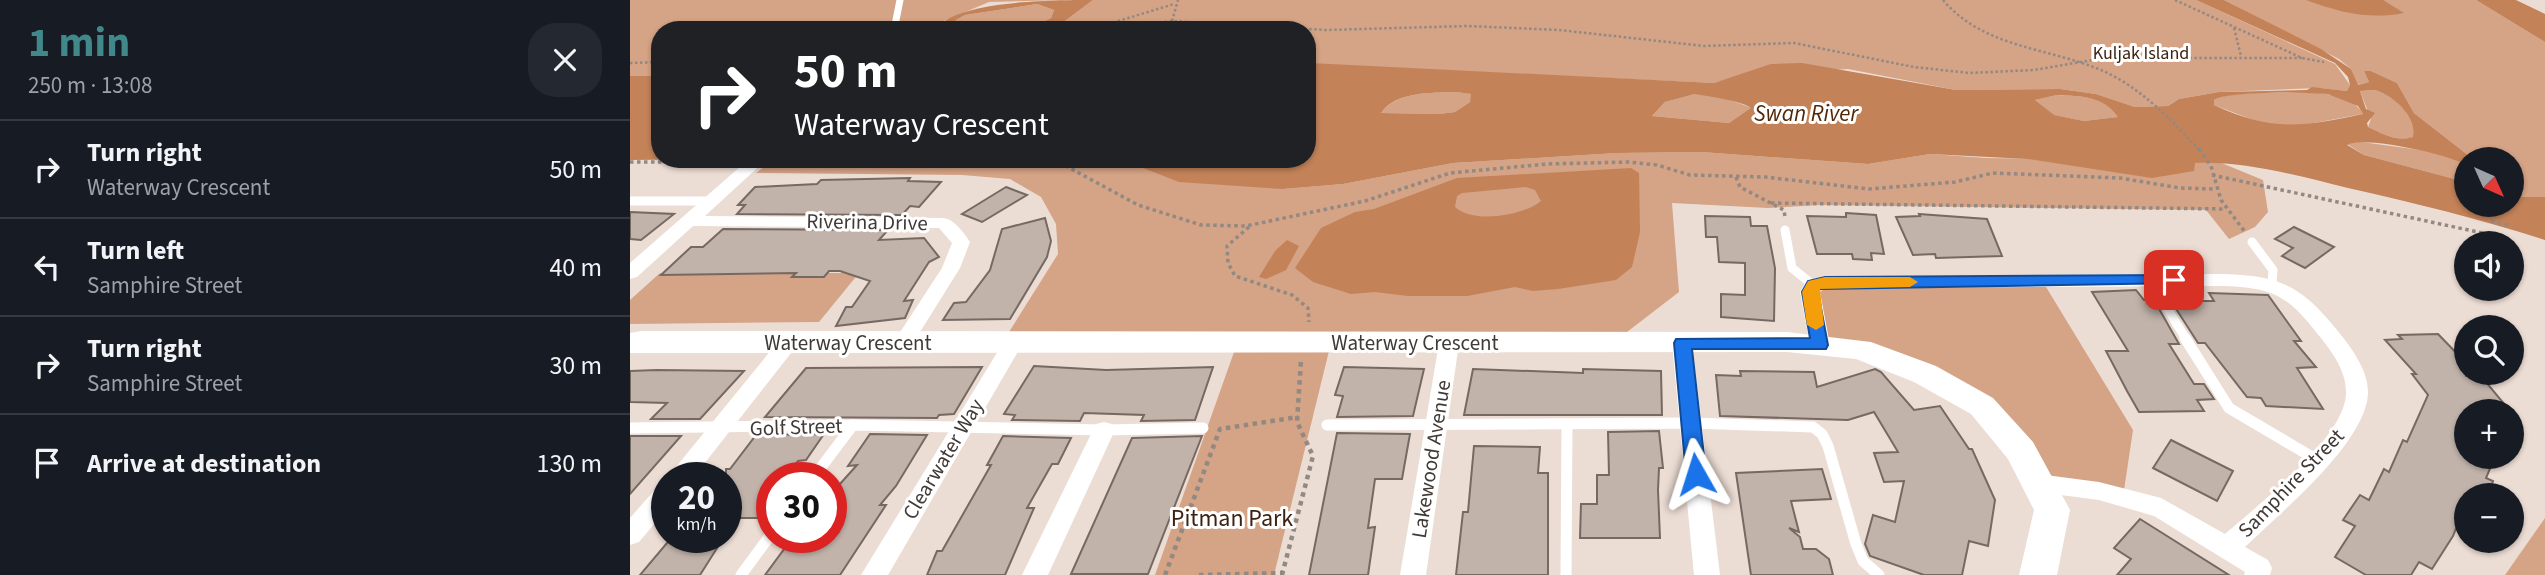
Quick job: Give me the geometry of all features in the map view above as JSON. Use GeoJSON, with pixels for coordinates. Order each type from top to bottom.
{"type":"FeatureCollection","features":[{"type":"Feature","properties":{"kind":"street"},"geometry":{"type":"LineString","coordinates":[[630,273],[749,168]]}},
{"type":"Feature","properties":{"kind":"street","name":"Riverina Drive"},"geometry":{"type":"LineString","coordinates":[[691,221],[944,223],[961,242],[951,268],[903,343]]}},
{"type":"Feature","properties":{"kind":"street","name":"Samphire Street"},"geometry":{"type":"LineString","coordinates":[[1813,285],[1825,282],[2149,279],[2272,284],[2300,299],[2345,354],[2354,375],[2357,395],[2354,414],[2343,435],[2319,461],[2227,548]]}},
{"type":"Feature","properties":{"kind":"street"},"geometry":{"type":"LineString","coordinates":[[1813,285],[1810,292],[1820,345]]}},
{"type":"Feature","properties":{"kind":"street","name":"Waterway Crescent"},"geometry":{"type":"LineString","coordinates":[[634,340],[788,343],[1787,342],[1870,353],[1925,374],[1982,406],[2021,451],[2052,510],[2038,575]]}},
{"type":"Feature","properties":{"kind":"street"},"geometry":{"type":"LineString","coordinates":[[692,462],[788,343]]}},
{"type":"Feature","properties":{"kind":"street","name":"Clearwater Way"},"geometry":{"type":"LineString","coordinates":[[874,575],[1013,343]]}},
{"type":"Feature","properties":{"kind":"street","name":"Lakewood Avenue"},"geometry":{"type":"LineString","coordinates":[[1413,575],[1449,343]]}},
{"type":"Feature","properties":{"kind":"street"},"geometry":{"type":"LineString","coordinates":[[1682,343],[1707,575]]}},
{"type":"Feature","properties":{"kind":"street"},"geometry":{"type":"LineString","coordinates":[[1035,575],[1104,430]]}},
{"type":"Feature","properties":{"kind":"street"},"geometry":{"type":"LineString","coordinates":[[2038,483],[2099,491],[2161,508],[2259,568],[2257,575]]}},
{"type":"Feature","properties":{"kind":"street"},"geometry":{"type":"LineString","coordinates":[[630,535],[651,511]]}},
{"type":"Feature","properties":{"kind":"lane"},"geometry":{"type":"LineString","coordinates":[[896,21],[900,0]]}},
{"type":"Feature","properties":{"kind":"lane"},"geometry":{"type":"LineString","coordinates":[[630,201],[713,201]]}},
{"type":"Feature","properties":{"kind":"lane"},"geometry":{"type":"LineString","coordinates":[[1785,230],[1792,268],[1813,285]]}},
{"type":"Feature","properties":{"kind":"lane"},"geometry":{"type":"LineString","coordinates":[[2252,242],[2269,264],[2272,284]]}},
{"type":"Feature","properties":{"kind":"lane"},"geometry":{"type":"LineString","coordinates":[[2149,279],[2229,408],[2319,461]]}},
{"type":"Feature","properties":{"kind":"lane"},"geometry":{"type":"LineString","coordinates":[[1327,425],[1691,423],[1813,427],[1822,434],[1828,446],[1863,561],[1879,575]]}},
{"type":"Feature","properties":{"kind":"lane"},"geometry":{"type":"LineString","coordinates":[[1566,575],[1567,424]]}},
{"type":"Feature","properties":{"kind":"lane"},"geometry":{"type":"LineString","coordinates":[[825,462],[853,425]]}},
{"type":"Feature","properties":{"kind":"lane","name":"Golf Street"},"geometry":{"type":"LineString","coordinates":[[630,428],[720,429],[853,425],[963,425],[1104,430],[1203,428]]}},
{"type":"Feature","properties":{"kind":"lane"},"geometry":{"type":"LineString","coordinates":[[741,575],[757,553]]}},
{"type":"Feature","properties":{"kind":"path"},"geometry":{"type":"LineString","coordinates":[[1118,21],[1174,4],[1178,0]]}},
{"type":"Feature","properties":{"kind":"path"},"geometry":{"type":"LineString","coordinates":[[1943,0],[1961,19],[2002,40],[2080,62],[2116,78],[2152,106],[2212,165],[2215,189],[2252,242]]}},
{"type":"Feature","properties":{"kind":"path"},"geometry":{"type":"LineString","coordinates":[[2175,0],[2302,58]]}},
{"type":"Feature","properties":{"kind":"path"},"geometry":{"type":"LineString","coordinates":[[1172,21],[1174,4]]}},
{"type":"Feature","properties":{"kind":"path"},"geometry":{"type":"LineString","coordinates":[[1316,29],[1468,26],[1559,30],[1704,46],[1794,43],[1914,68],[1969,73],[2034,70],[2080,62],[2152,56],[2302,58],[2324,62]]}},
{"type":"Feature","properties":{"kind":"path"},"geometry":{"type":"LineString","coordinates":[[2234,28],[2241,56]]}},
{"type":"Feature","properties":{"kind":"path"},"geometry":{"type":"LineString","coordinates":[[630,63],[651,62]]}},
{"type":"Feature","properties":{"kind":"path"},"geometry":{"type":"LineString","coordinates":[[630,162],[651,162]]}},
{"type":"Feature","properties":{"kind":"path"},"geometry":{"type":"LineString","coordinates":[[1070,168],[1138,205],[1202,225],[1254,225],[1365,201],[1450,173],[1629,162],[1657,165],[1690,175],[1765,177],[1869,189],[1955,182],[1993,173],[2120,178],[2180,188],[2215,189]]}},
{"type":"Feature","properties":{"kind":"path"},"geometry":{"type":"LineString","coordinates":[[2212,175],[2473,231]]}},
{"type":"Feature","properties":{"kind":"path"},"geometry":{"type":"LineString","coordinates":[[1735,177],[1740,187],[1784,210],[1785,230]]}},
{"type":"Feature","properties":{"kind":"path"},"geometry":{"type":"LineString","coordinates":[[1771,203],[2226,208]]}},
{"type":"Feature","properties":{"kind":"path"},"geometry":{"type":"LineString","coordinates":[[2491,221],[2508,225]]}},
{"type":"Feature","properties":{"kind":"path"},"geometry":{"type":"LineString","coordinates":[[1199,575],[1283,574],[1314,456],[1298,417],[1303,343],[1311,317],[1308,308],[1292,295],[1235,276],[1228,263],[1227,246],[1254,225]]}},
{"type":"Feature","properties":{"kind":"path"},"geometry":{"type":"LineString","coordinates":[[1165,575],[1220,429],[1298,417]]}},
{"type":"Feature","properties":{"kind":"green space"},"geometry":{"type":"Polygon","coordinates":[[[630,0],[1062,0],[989,2],[944,21],[651,21],[651,76],[630,76],[630,0]]]}},
{"type":"Feature","properties":{"kind":"green space","name":"Kuljak Island"},"geometry":{"type":"Polygon","coordinates":[[[1093,0],[2196,0],[2335,64],[2350,85],[2347,91],[2320,88],[2219,92],[2179,99],[2168,106],[2135,107],[2096,94],[2060,89],[1956,90],[1848,69],[1742,75],[1714,83],[1316,64],[1316,21],[1065,21],[1093,0]]]}},
{"type":"Feature","properties":{"kind":"green space"},"geometry":{"type":"Polygon","coordinates":[[[2224,0],[2476,0],[2545,42],[2545,197],[2524,197],[2524,147],[2458,147],[2414,113],[2397,83],[2371,71],[2364,71],[2369,82],[2357,85],[2351,69],[2339,59],[2224,0]]]}},
{"type":"Feature","properties":{"kind":"green space"},"geometry":{"type":"Polygon","coordinates":[[[1037,4],[1054,10],[1051,18],[1044,21],[956,21],[965,15],[1037,4]]]}},
{"type":"Feature","properties":{"kind":"green space"},"geometry":{"type":"Polygon","coordinates":[[[2374,90],[2389,96],[2403,107],[2412,122],[2414,137],[2395,138],[2368,127],[2371,119],[2360,91],[2374,90]]]}},
{"type":"Feature","properties":{"kind":"green space"},"geometry":{"type":"Polygon","coordinates":[[[1456,92],[1472,94],[1470,102],[1455,112],[1381,113],[1405,97],[1456,92]]]}},
{"type":"Feature","properties":{"kind":"green space"},"geometry":{"type":"Polygon","coordinates":[[[2286,92],[2329,94],[2349,101],[2363,114],[2297,126],[2266,125],[2214,105],[2214,100],[2220,97],[2286,92]]]}},
{"type":"Feature","properties":{"kind":"green space"},"geometry":{"type":"Polygon","coordinates":[[[1695,94],[1717,95],[1752,108],[1729,123],[1652,116],[1665,102],[1695,94]]]}},
{"type":"Feature","properties":{"kind":"green space"},"geometry":{"type":"Polygon","coordinates":[[[2057,95],[2099,101],[2119,117],[2084,121],[2053,115],[2035,100],[2057,95]]]}},
{"type":"Feature","properties":{"kind":"green space"},"geometry":{"type":"Polygon","coordinates":[[[2354,141],[2428,151],[2451,157],[2454,159],[2454,179],[2364,155],[2347,144],[2354,141]]]}},
{"type":"Feature","properties":{"kind":"green space"},"geometry":{"type":"Polygon","coordinates":[[[1701,152],[1868,164],[1930,154],[1986,158],[2219,162],[2263,180],[2268,212],[2255,227],[2229,239],[2206,210],[1820,205],[1768,208],[1672,203],[1679,292],[1627,332],[1009,332],[1058,254],[1056,224],[1041,197],[1010,179],[962,175],[756,173],[762,168],[1169,168],[1283,189],[1343,184],[1453,163],[1617,153],[1701,152]]]}},
{"type":"Feature","properties":{"kind":"green space"},"geometry":{"type":"Polygon","coordinates":[[[660,273],[859,273],[819,322],[630,324],[630,300],[660,273]]]}},
{"type":"Feature","properties":{"kind":"green space"},"geometry":{"type":"Polygon","coordinates":[[[2043,282],[2133,430],[2123,497],[2038,483],[1982,406],[1820,345],[1813,285],[2043,282]]]}},
{"type":"Feature","properties":{"kind":"green space","name":"Pitman Park"},"geometry":{"type":"Polygon","coordinates":[[[1329,351],[1274,575],[1155,575],[1234,352],[1329,351]]]}},
{"type":"Feature","properties":{"kind":"green space"},"geometry":{"type":"Polygon","coordinates":[[[2545,518],[2545,575],[2505,575],[2520,553],[2524,553],[2524,548],[2545,518]]]}},
{"type":"Feature","properties":{"kind":"water"},"geometry":{"type":"Polygon","coordinates":[[[1093,0],[1065,21],[1044,21],[1051,18],[1054,10],[1037,4],[965,15],[956,21],[945,21],[984,7],[1093,0]]]}},
{"type":"Feature","properties":{"kind":"water","name":"Swan River"},"geometry":{"type":"Polygon","coordinates":[[[2196,0],[2224,0],[2321,49],[2351,69],[2358,85],[2369,82],[2364,71],[2371,71],[2397,83],[2414,113],[2458,147],[2454,147],[2454,160],[2386,144],[2369,142],[2347,145],[2364,155],[2454,179],[2454,214],[2292,174],[2214,163],[2195,163],[2194,171],[2152,178],[2028,159],[1930,154],[1868,164],[1701,152],[1617,153],[1453,163],[1343,184],[1283,189],[1179,182],[1143,168],[1316,168],[1316,63],[1714,83],[1771,64],[1802,63],[1956,90],[2060,89],[2096,94],[2135,107],[2168,106],[2179,99],[2219,92],[2307,90],[2312,87],[2347,91],[2350,85],[2348,77],[2335,63],[2196,0]],[[2374,90],[2360,91],[2366,109],[2375,113],[2367,123],[2368,127],[2395,138],[2413,137],[2412,122],[2408,114],[2396,101],[2374,90]],[[2286,92],[2227,96],[2214,100],[2214,105],[2253,120],[2287,124],[2322,122],[2363,114],[2358,106],[2328,94],[2286,92]],[[1426,93],[1405,97],[1381,113],[1455,112],[1470,102],[1471,94],[1426,93]],[[1695,94],[1665,102],[1652,116],[1729,123],[1751,108],[1733,101],[1695,94]],[[2057,95],[2035,100],[2054,115],[2084,121],[2118,117],[2099,101],[2057,95]]]}},
{"type":"Feature","properties":{"kind":"water"},"geometry":{"type":"Polygon","coordinates":[[[2306,0],[2383,0],[2404,13],[2378,16],[2354,14],[2306,0]]]}},
{"type":"Feature","properties":{"kind":"water"},"geometry":{"type":"Polygon","coordinates":[[[2476,0],[2516,0],[2545,14],[2545,42],[2476,0]]]}},
{"type":"Feature","properties":{"kind":"water"},"geometry":{"type":"Polygon","coordinates":[[[630,76],[651,76],[651,160],[630,160],[630,76]]]}},
{"type":"Feature","properties":{"kind":"water"},"geometry":{"type":"Polygon","coordinates":[[[1631,168],[1639,173],[1640,232],[1632,267],[1616,280],[1533,291],[1515,287],[1467,296],[1408,296],[1375,292],[1351,294],[1313,282],[1295,268],[1321,228],[1355,212],[1374,209],[1457,178],[1631,168]],[[1526,187],[1462,193],[1457,196],[1455,207],[1463,212],[1485,217],[1511,214],[1541,201],[1535,190],[1526,187]]]}},
{"type":"Feature","properties":{"kind":"water","name":"Swan River"},"geometry":{"type":"Polygon","coordinates":[[[2524,197],[2545,197],[2545,240],[2524,234],[2524,231],[2466,217],[2524,217],[2524,197]]]}},
{"type":"Feature","properties":{"kind":"water"},"geometry":{"type":"Polygon","coordinates":[[[1287,240],[1299,246],[1286,270],[1266,279],[1259,277],[1275,251],[1287,240]]]}},
{"type":"Feature","properties":{"kind":"building"},"geometry":{"type":"Polygon","coordinates":[[[910,178],[908,181],[941,182],[919,207],[910,206],[902,215],[737,214],[745,205],[738,205],[755,187],[817,184],[821,180],[910,178]]]}},
{"type":"Feature","properties":{"kind":"building"},"geometry":{"type":"Polygon","coordinates":[[[1006,187],[1027,195],[982,222],[962,214],[1006,187]]]}},
{"type":"Feature","properties":{"kind":"building"},"geometry":{"type":"Polygon","coordinates":[[[630,212],[674,214],[641,240],[630,239],[630,212]]]}},
{"type":"Feature","properties":{"kind":"building"},"geometry":{"type":"Polygon","coordinates":[[[1846,213],[1876,215],[1884,254],[1871,253],[1872,260],[1853,259],[1852,254],[1817,254],[1807,216],[1846,217],[1846,213]]]}},
{"type":"Feature","properties":{"kind":"building"},"geometry":{"type":"Polygon","coordinates":[[[1919,214],[1987,219],[2002,256],[1936,258],[1935,254],[1913,255],[1896,217],[1920,216],[1919,214]]]}},
{"type":"Feature","properties":{"kind":"building"},"geometry":{"type":"Polygon","coordinates":[[[1705,216],[1750,217],[1751,226],[1767,226],[1775,268],[1774,321],[1721,317],[1721,294],[1745,295],[1745,263],[1719,262],[1717,237],[1706,237],[1705,216]]]}},
{"type":"Feature","properties":{"kind":"building"},"geometry":{"type":"Polygon","coordinates":[[[1045,218],[1051,241],[1047,257],[1010,319],[943,320],[954,303],[966,302],[990,270],[1002,229],[1045,218]]]}},
{"type":"Feature","properties":{"kind":"building"},"geometry":{"type":"Polygon","coordinates":[[[2294,227],[2334,247],[2305,268],[2282,256],[2293,248],[2275,239],[2294,227]]]}},
{"type":"Feature","properties":{"kind":"building"},"geometry":{"type":"Polygon","coordinates":[[[723,229],[888,230],[879,240],[924,238],[939,257],[929,262],[904,301],[913,300],[905,318],[836,326],[846,307],[852,307],[870,281],[840,271],[829,271],[824,277],[792,277],[796,273],[661,275],[691,247],[703,247],[723,229]]]}},
{"type":"Feature","properties":{"kind":"building"},"geometry":{"type":"Polygon","coordinates":[[[2136,290],[2144,300],[2154,300],[2179,344],[2169,344],[2194,384],[2204,384],[2214,399],[2197,400],[2204,411],[2139,412],[2127,391],[2106,351],[2128,351],[2092,292],[2136,290]]]}},
{"type":"Feature","properties":{"kind":"building"},"geometry":{"type":"Polygon","coordinates":[[[2209,293],[2268,295],[2301,341],[2294,341],[2316,367],[2297,368],[2323,409],[2266,406],[2261,398],[2247,397],[2205,343],[2198,343],[2171,301],[2214,301],[2209,293]]]}},
{"type":"Feature","properties":{"kind":"building"},"geometry":{"type":"Polygon","coordinates":[[[2438,334],[2454,351],[2454,385],[2488,385],[2500,399],[2454,399],[2454,469],[2490,469],[2486,478],[2493,481],[2454,483],[2454,533],[2432,569],[2419,562],[2411,575],[2366,575],[2335,557],[2355,526],[2343,520],[2360,495],[2369,500],[2384,469],[2389,472],[2403,440],[2407,442],[2428,395],[2412,374],[2416,374],[2385,340],[2402,339],[2398,335],[2438,334]]]}},
{"type":"Feature","properties":{"kind":"building"},"geometry":{"type":"Polygon","coordinates":[[[1034,366],[1106,370],[1213,367],[1195,420],[1141,421],[1144,415],[1084,413],[1080,421],[1012,420],[1015,415],[1004,414],[1034,366]]]}},
{"type":"Feature","properties":{"kind":"building"},"geometry":{"type":"Polygon","coordinates":[[[982,367],[954,414],[939,415],[937,418],[765,417],[806,368],[982,367]]]}},
{"type":"Feature","properties":{"kind":"building"},"geometry":{"type":"Polygon","coordinates":[[[1344,367],[1424,369],[1413,416],[1337,417],[1343,396],[1335,395],[1344,367]]]}},
{"type":"Feature","properties":{"kind":"building"},"geometry":{"type":"Polygon","coordinates":[[[1473,369],[1583,373],[1583,369],[1661,371],[1662,415],[1464,415],[1473,369]]]}},
{"type":"Feature","properties":{"kind":"building"},"geometry":{"type":"Polygon","coordinates":[[[1875,369],[1881,372],[1914,410],[1940,406],[1969,449],[1972,449],[1995,500],[1988,546],[1969,541],[1962,575],[1924,575],[1870,556],[1865,544],[1873,515],[1895,522],[1904,481],[1884,482],[1874,453],[1898,452],[1874,412],[1848,420],[1720,416],[1716,375],[1741,376],[1740,371],[1814,372],[1817,387],[1875,369]]]}},
{"type":"Feature","properties":{"kind":"building"},"geometry":{"type":"Polygon","coordinates":[[[630,371],[744,371],[700,419],[651,419],[667,403],[630,402],[630,371]]]}},
{"type":"Feature","properties":{"kind":"building"},"geometry":{"type":"Polygon","coordinates":[[[1659,431],[1663,468],[1659,468],[1658,490],[1660,538],[1580,538],[1581,504],[1597,504],[1597,475],[1609,475],[1608,432],[1659,431]]]}},
{"type":"Feature","properties":{"kind":"building"},"geometry":{"type":"Polygon","coordinates":[[[1337,433],[1410,434],[1402,479],[1375,479],[1368,528],[1375,527],[1368,575],[1309,575],[1337,433]]]}},
{"type":"Feature","properties":{"kind":"building"},"geometry":{"type":"Polygon","coordinates":[[[824,434],[806,460],[756,462],[756,518],[742,518],[742,462],[735,462],[756,435],[824,434]]]}},
{"type":"Feature","properties":{"kind":"building"},"geometry":{"type":"Polygon","coordinates":[[[870,434],[927,435],[896,486],[880,505],[886,505],[840,575],[765,575],[781,553],[847,553],[847,476],[857,465],[848,466],[870,434]]]}},
{"type":"Feature","properties":{"kind":"building"},"geometry":{"type":"Polygon","coordinates":[[[630,436],[681,436],[658,462],[651,462],[651,470],[630,494],[630,436]]]}},
{"type":"Feature","properties":{"kind":"building"},"geometry":{"type":"Polygon","coordinates":[[[1003,436],[1071,438],[1058,464],[1052,464],[1027,508],[1034,508],[1005,575],[927,575],[937,551],[942,551],[991,465],[987,465],[1003,436]]]}},
{"type":"Feature","properties":{"kind":"building"},"geometry":{"type":"Polygon","coordinates":[[[1202,436],[1148,574],[1071,574],[1132,438],[1202,436]]]}},
{"type":"Feature","properties":{"kind":"building"},"geometry":{"type":"Polygon","coordinates":[[[2171,440],[2233,471],[2217,501],[2153,468],[2171,440]]]}},
{"type":"Feature","properties":{"kind":"building"},"geometry":{"type":"Polygon","coordinates":[[[1474,446],[1540,447],[1538,473],[1548,473],[1548,575],[1456,575],[1463,512],[1468,512],[1474,446]]]}},
{"type":"Feature","properties":{"kind":"building"},"geometry":{"type":"Polygon","coordinates":[[[1822,469],[1831,499],[1791,501],[1799,532],[1789,528],[1800,537],[1803,549],[1816,549],[1829,559],[1833,575],[1751,575],[1736,473],[1822,469]]]}},
{"type":"Feature","properties":{"kind":"building"},"geometry":{"type":"Polygon","coordinates":[[[2140,519],[2229,575],[2117,575],[2131,559],[2114,548],[2140,519]]]}},
{"type":"Feature","properties":{"kind":"building"},"geometry":{"type":"Polygon","coordinates":[[[659,553],[714,553],[700,575],[640,575],[659,553]]]}},
{"type":"Feature","properties":{"kind":"slow traffic"},"geometry":{"type":"LineString","coordinates":[[1816,325],[1810,292],[1813,285],[1825,282],[1910,282]]}},
{"type":"Feature","properties":{"kind":"route"},"geometry":{"type":"LineString","coordinates":[[1696,474],[1682,343],[1787,342],[1820,345],[1810,292],[1813,285],[1825,282],[2174,280]]}}]}
